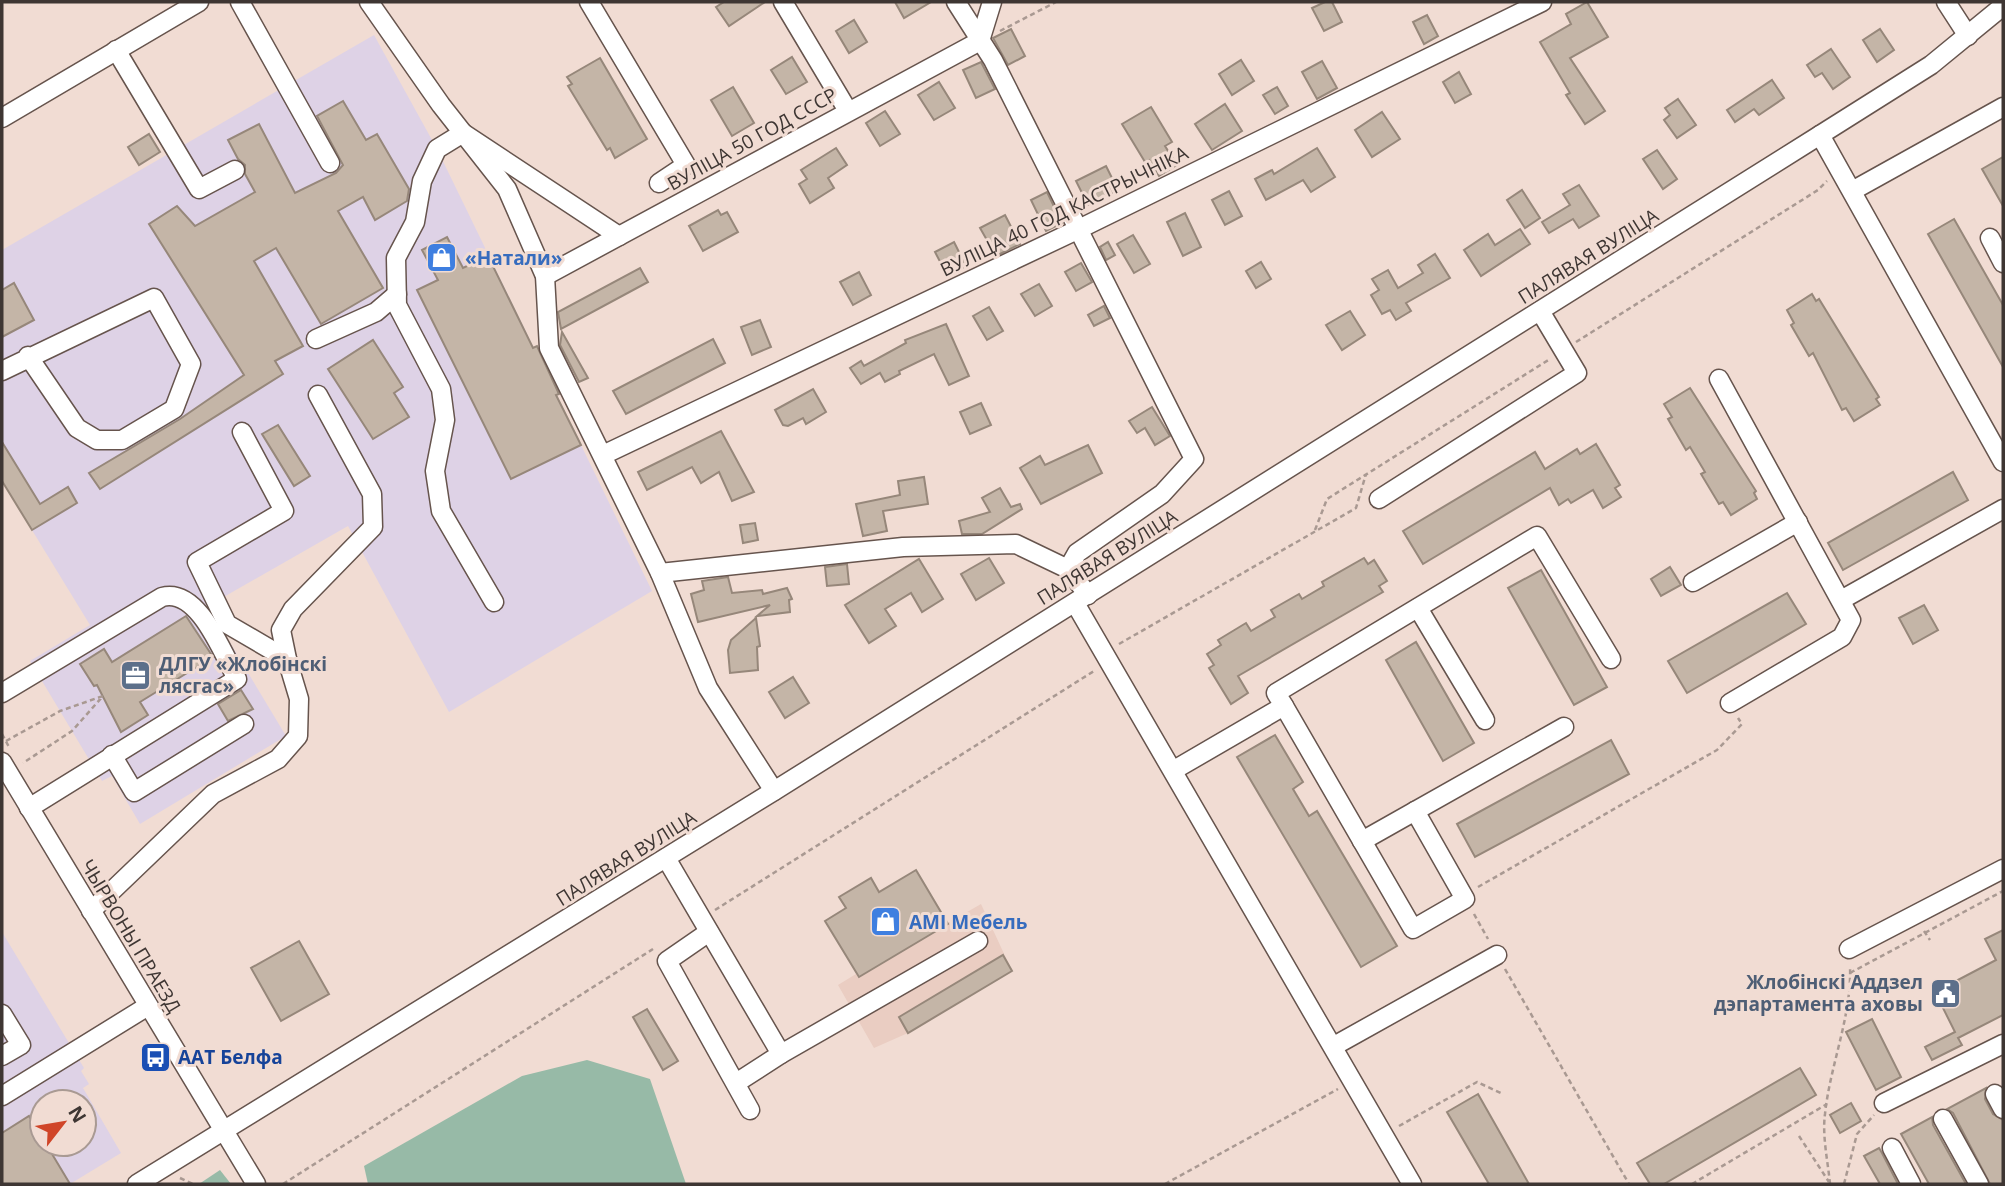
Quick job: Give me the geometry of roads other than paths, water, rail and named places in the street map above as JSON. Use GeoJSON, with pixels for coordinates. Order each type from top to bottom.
{"type":"FeatureCollection","features":[{"type":"Feature","properties":{"kind":"street"},"geometry":{"type":"LineString","coordinates":[[2,118],[199,2]]}},
{"type":"Feature","properties":{"kind":"street"},"geometry":{"type":"LineString","coordinates":[[240,2],[330,163]]}},
{"type":"Feature","properties":{"kind":"street"},"geometry":{"type":"LineString","coordinates":[[369,2],[463,133],[508,189],[545,276],[549,348],[660,573],[708,688],[774,791]]}},
{"type":"Feature","properties":{"kind":"street"},"geometry":{"type":"LineString","coordinates":[[589,2],[686,164],[659,183]]}},
{"type":"Feature","properties":{"kind":"street"},"geometry":{"type":"LineString","coordinates":[[783,2],[848,111]]}},
{"type":"Feature","properties":{"kind":"street"},"geometry":{"type":"LineString","coordinates":[[956,2],[993,60],[1194,459],[1162,494],[1077,553],[1068,569]]}},
{"type":"Feature","properties":{"kind":"street"},"geometry":{"type":"LineString","coordinates":[[980,41],[992,2]]}},
{"type":"Feature","properties":{"kind":"street","name":"ВУЛІЦА 40 ГОД КАСТРЫЧНІКА"},"geometry":{"type":"LineString","coordinates":[[603,455],[1079,229],[1542,2]]}},
{"type":"Feature","properties":{"kind":"street"},"geometry":{"type":"LineString","coordinates":[[1946,2],[1968,36]]}},
{"type":"Feature","properties":{"kind":"street","name":"ПАЛЯВАЯ ВУЛІЦА"},"geometry":{"type":"LineString","coordinates":[[224,1131],[774,791],[1931,65],[2003,6]]}},
{"type":"Feature","properties":{"kind":"street","name":"ВУЛІЦА 50 ГОД СССР"},"geometry":{"type":"LineString","coordinates":[[545,276],[980,41]]}},
{"type":"Feature","properties":{"kind":"street"},"geometry":{"type":"LineString","coordinates":[[116,50],[199,189],[235,170]]}},
{"type":"Feature","properties":{"kind":"street"},"geometry":{"type":"LineString","coordinates":[[1852,191],[2003,107]]}},
{"type":"Feature","properties":{"kind":"street"},"geometry":{"type":"LineString","coordinates":[[463,133],[619,236]]}},
{"type":"Feature","properties":{"kind":"street"},"geometry":{"type":"LineString","coordinates":[[463,133],[438,149],[422,181],[415,222],[396,258],[397,305],[441,388],[445,421],[435,471],[442,511],[494,602]]}},
{"type":"Feature","properties":{"kind":"street"},"geometry":{"type":"LineString","coordinates":[[1820,135],[2003,463]]}},
{"type":"Feature","properties":{"kind":"street"},"geometry":{"type":"LineString","coordinates":[[1990,238],[2003,263]]}},
{"type":"Feature","properties":{"kind":"street"},"geometry":{"type":"LineString","coordinates":[[316,339],[376,312],[397,294]]}},
{"type":"Feature","properties":{"kind":"street"},"geometry":{"type":"LineString","coordinates":[[2,371],[28,356],[155,298],[191,364],[174,409],[122,440],[97,440],[77,428],[28,356]]}},
{"type":"Feature","properties":{"kind":"street"},"geometry":{"type":"LineString","coordinates":[[1379,499],[1577,373],[1540,311]]}},
{"type":"Feature","properties":{"kind":"street"},"geometry":{"type":"LineString","coordinates":[[1719,379],[1851,620],[1842,637],[1730,703]]}},
{"type":"Feature","properties":{"kind":"street"},"geometry":{"type":"LineString","coordinates":[[91,911],[213,794],[278,759],[293,746],[298,736],[299,699],[281,631],[293,609],[373,527],[372,494],[318,395]]}},
{"type":"Feature","properties":{"kind":"street"},"geometry":{"type":"LineString","coordinates":[[242,432],[284,511],[197,562],[228,624],[287,659]]}},
{"type":"Feature","properties":{"kind":"street"},"geometry":{"type":"LineString","coordinates":[[1841,600],[2003,509]]}},
{"type":"Feature","properties":{"kind":"street"},"geometry":{"type":"LineString","coordinates":[[1693,582],[1798,522]]}},
{"type":"Feature","properties":{"kind":"street"},"geometry":{"type":"LineString","coordinates":[[1415,811],[1465,899],[1413,929],[1276,693],[1537,536],[1611,659]]}},
{"type":"Feature","properties":{"kind":"street"},"geometry":{"type":"LineString","coordinates":[[660,573],[903,547],[1016,544],[1068,569],[1107,657],[1412,1184]]}},
{"type":"Feature","properties":{"kind":"street"},"geometry":{"type":"LineString","coordinates":[[2,694],[162,597],[172,594],[187,599],[197,610],[237,679],[30,808]]}},
{"type":"Feature","properties":{"kind":"street"},"geometry":{"type":"LineString","coordinates":[[1418,608],[1485,720]]}},
{"type":"Feature","properties":{"kind":"street"},"geometry":{"type":"LineString","coordinates":[[1174,770],[1284,706]]}},
{"type":"Feature","properties":{"kind":"street"},"geometry":{"type":"LineString","coordinates":[[112,755],[134,792],[244,724]]}},
{"type":"Feature","properties":{"kind":"street"},"geometry":{"type":"LineString","coordinates":[[1362,841],[1564,727]]}},
{"type":"Feature","properties":{"kind":"street","name":"ЧЫРВОНЫ ПРАЕЗД"},"geometry":{"type":"LineString","coordinates":[[11,763],[30,808],[256,1184]]}},
{"type":"Feature","properties":{"kind":"street"},"geometry":{"type":"LineString","coordinates":[[666,858],[781,1054]]}},
{"type":"Feature","properties":{"kind":"street"},"geometry":{"type":"LineString","coordinates":[[1849,949],[2003,869]]}},
{"type":"Feature","properties":{"kind":"street"},"geometry":{"type":"LineString","coordinates":[[706,925],[667,961],[750,1110]]}},
{"type":"Feature","properties":{"kind":"street"},"geometry":{"type":"LineString","coordinates":[[736,1083],[781,1054],[978,942]]}},
{"type":"Feature","properties":{"kind":"street"},"geometry":{"type":"LineString","coordinates":[[1334,1046],[1497,955]]}},
{"type":"Feature","properties":{"kind":"street"},"geometry":{"type":"LineString","coordinates":[[2,1096],[148,1006]]}},
{"type":"Feature","properties":{"kind":"street"},"geometry":{"type":"LineString","coordinates":[[2,1014],[21,1045],[2,1056]]}},
{"type":"Feature","properties":{"kind":"street"},"geometry":{"type":"LineString","coordinates":[[1884,1102],[2003,1044]]}},
{"type":"Feature","properties":{"kind":"street"},"geometry":{"type":"LineString","coordinates":[[1943,1119],[1979,1184]]}},
{"type":"Feature","properties":{"kind":"street"},"geometry":{"type":"LineString","coordinates":[[137,1184],[224,1131]]}},
{"type":"Feature","properties":{"kind":"street"},"geometry":{"type":"LineString","coordinates":[[1892,1148],[1912,1184]]}},
{"type":"Feature","properties":{"kind":"place","name":"«Натали»"},"geometry":{"type":"Point","coordinates":[442,258]}},
{"type":"Feature","properties":{"kind":"place","name":"ДЛГУ «Жлобінскі лясгас»"},"geometry":{"type":"Point","coordinates":[136,675]}},
{"type":"Feature","properties":{"kind":"place","name":"AMI Мебель"},"geometry":{"type":"Point","coordinates":[886,922]}},
{"type":"Feature","properties":{"kind":"place","name":"Жлобінскі Аддзел дэпартамента аховы"},"geometry":{"type":"Point","coordinates":[1946,993]}},
{"type":"Feature","properties":{"kind":"place","name":"ААТ Белфа"},"geometry":{"type":"Point","coordinates":[155,1057]}}]}
